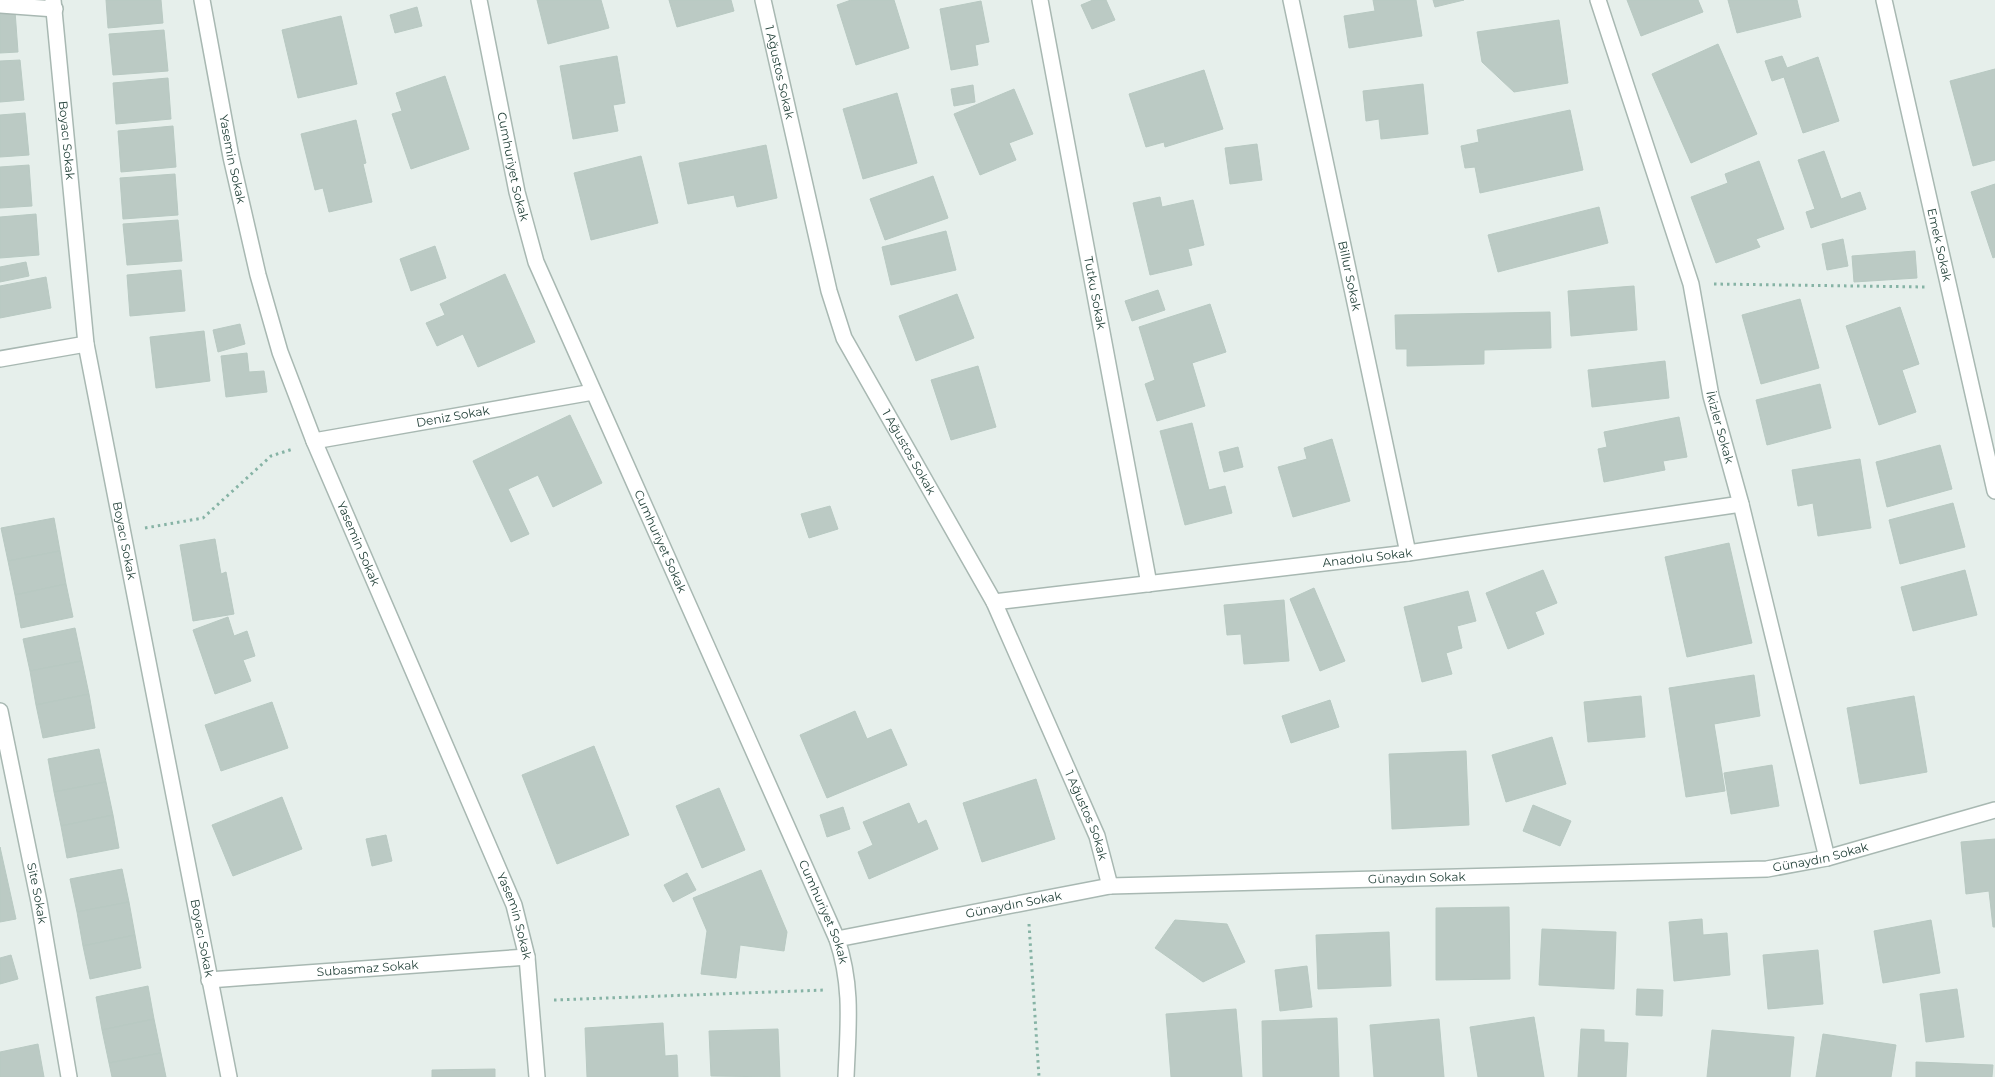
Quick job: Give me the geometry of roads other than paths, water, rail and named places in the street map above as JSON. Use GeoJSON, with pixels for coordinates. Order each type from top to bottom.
{"type":"FeatureCollection","features":[{"type":"Feature","properties":{"kind":"street","name":"Yasemin Sokak"},"geometry":{"type":"LineString","coordinates":[[202,0],[231,157],[258,274],[280,352],[314,441],[504,877],[514,905],[527,957],[536,1077]]}},
{"type":"Feature","properties":{"kind":"street","name":"Cumhuriyet Sokak"},"geometry":{"type":"LineString","coordinates":[[479,0],[524,224],[536,262],[844,960],[849,990],[846,1077]]}},
{"type":"Feature","properties":{"kind":"street","name":"1 Ağustos Sokak"},"geometry":{"type":"LineString","coordinates":[[763,0],[829,291],[838,323],[855,359],[994,602],[1097,836],[1110,886]]}},
{"type":"Feature","properties":{"kind":"street","name":"Tutku Sokak"},"geometry":{"type":"LineString","coordinates":[[1040,0],[1149,584]]}},
{"type":"Feature","properties":{"kind":"street","name":"Billur Sokak"},"geometry":{"type":"LineString","coordinates":[[1291,0],[1408,553]]}},
{"type":"Feature","properties":{"kind":"street","name":"İkizler Sokak"},"geometry":{"type":"LineString","coordinates":[[1598,0],[1691,284],[1710,396],[1741,504],[1827,858]]}},
{"type":"Feature","properties":{"kind":"street","name":"Emek Sokak"},"geometry":{"type":"LineString","coordinates":[[1884,0],[1991,459],[1995,491]]}},
{"type":"Feature","properties":{"kind":"street"},"geometry":{"type":"LineString","coordinates":[[0,5],[54,4]]}},
{"type":"Feature","properties":{"kind":"street","name":"Boyacı Sokak"},"geometry":{"type":"LineString","coordinates":[[54,4],[86,344],[229,1077]]}},
{"type":"Feature","properties":{"kind":"street"},"geometry":{"type":"LineString","coordinates":[[0,359],[86,344]]}},
{"type":"Feature","properties":{"kind":"street","name":"Deniz Sokak"},"geometry":{"type":"LineString","coordinates":[[314,441],[593,392]]}},
{"type":"Feature","properties":{"kind":"street","name":"Anadolu Sokak"},"geometry":{"type":"LineString","coordinates":[[994,602],[1408,553],[1741,504]]}},
{"type":"Feature","properties":{"kind":"street","name":"Site Sokak"},"geometry":{"type":"LineString","coordinates":[[0,711],[39,902],[70,1077]]}},
{"type":"Feature","properties":{"kind":"street","name":"Günaydın Sokak"},"geometry":{"type":"LineString","coordinates":[[836,939],[1110,886],[1767,869],[1827,858],[1995,810]]}},
{"type":"Feature","properties":{"kind":"street","name":"Subasmaz Sokak"},"geometry":{"type":"LineString","coordinates":[[209,980],[527,957]]}}]}
